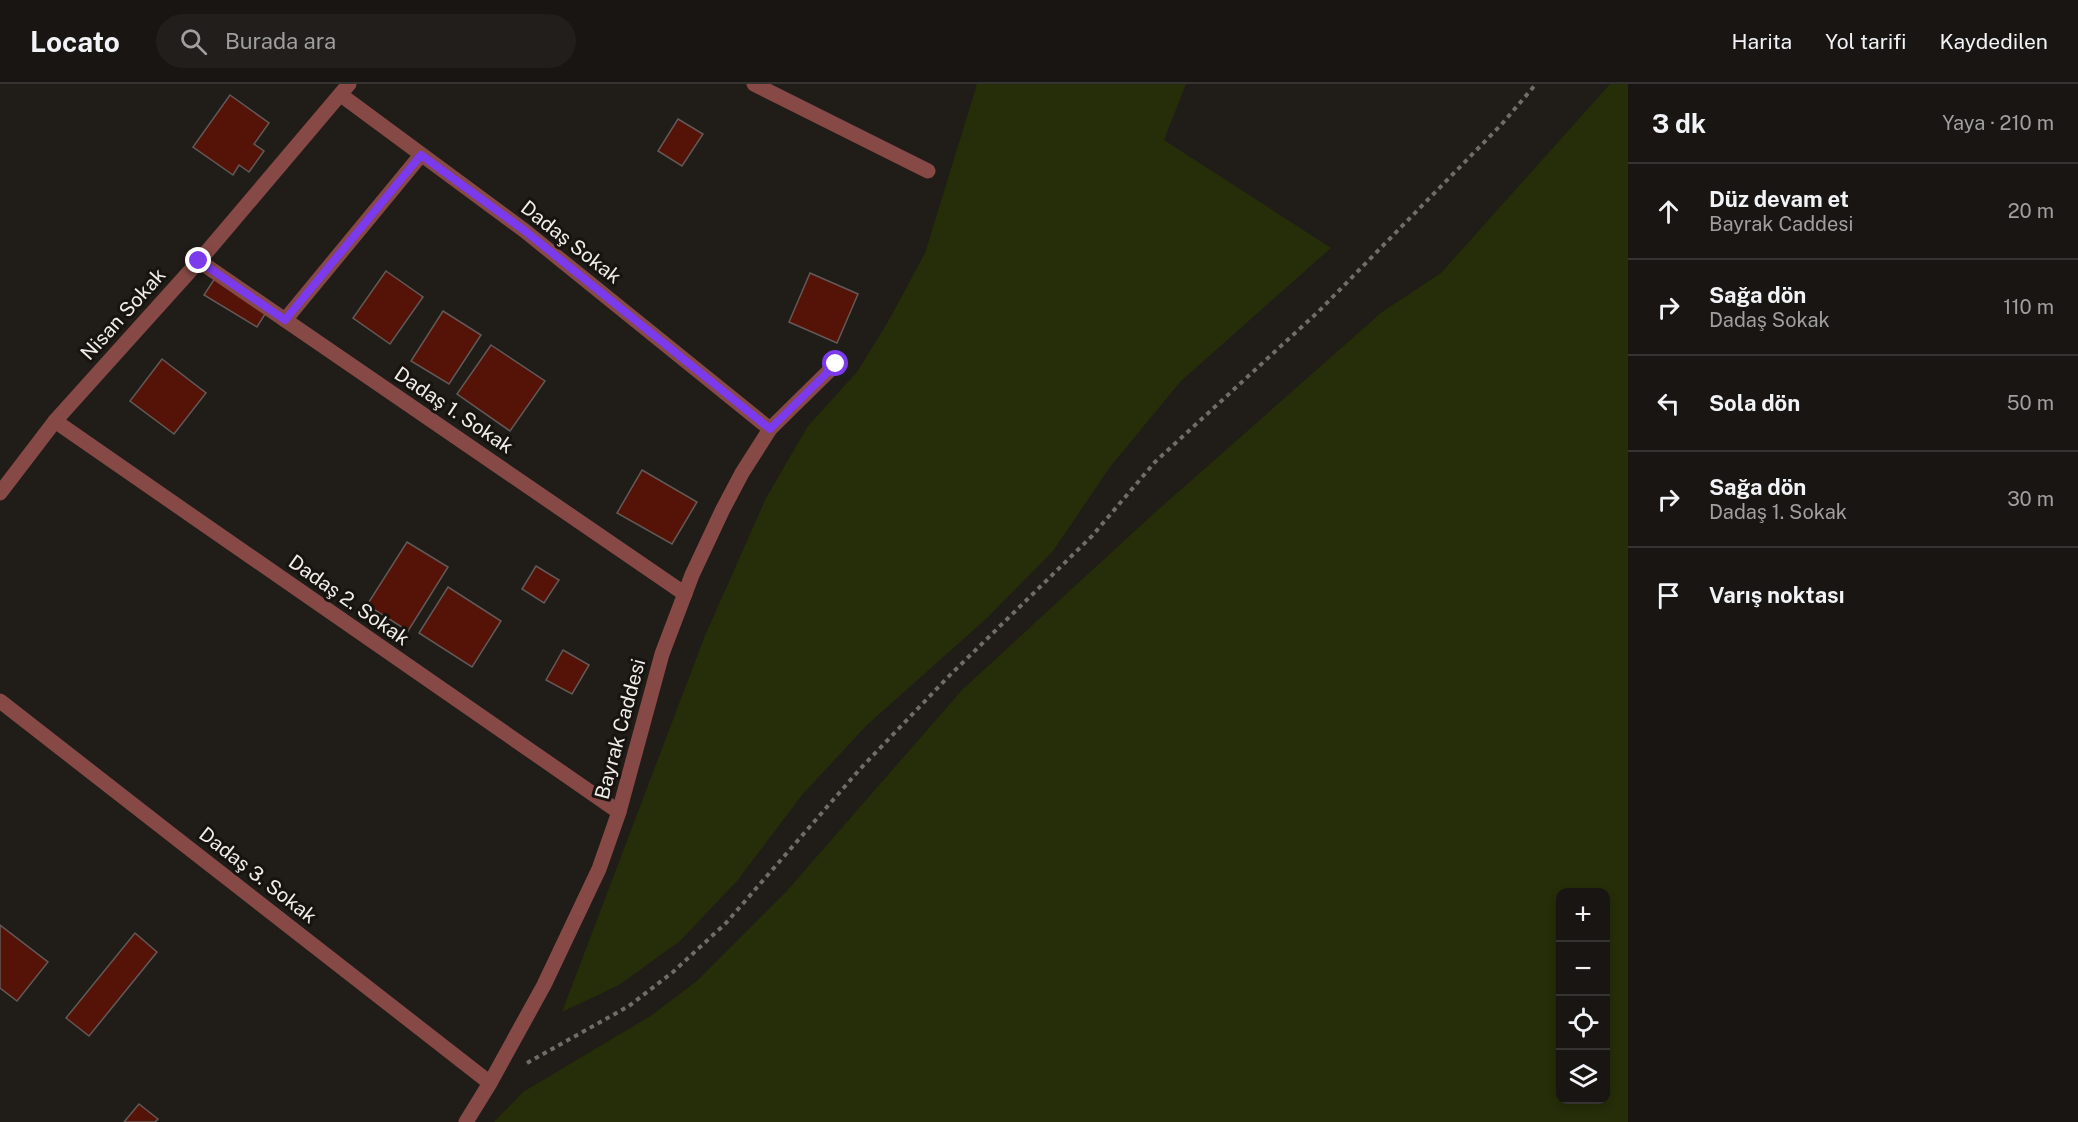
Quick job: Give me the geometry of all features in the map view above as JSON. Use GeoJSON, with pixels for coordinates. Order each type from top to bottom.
{"type":"FeatureCollection","features":[{"type":"Feature","properties":{"kind":"street"},"geometry":{"type":"LineString","coordinates":[[754,84],[928,171]]}},
{"type":"Feature","properties":{"kind":"street","name":"Dadaş Sokak"},"geometry":{"type":"LineString","coordinates":[[345,90],[421,155],[525,231],[770,429]]}},
{"type":"Feature","properties":{"kind":"street","name":"Nisan Sokak"},"geometry":{"type":"LineString","coordinates":[[0,493],[55,421],[199,261],[345,90]]}},
{"type":"Feature","properties":{"kind":"street"},"geometry":{"type":"LineString","coordinates":[[285,320],[421,155]]}},
{"type":"Feature","properties":{"kind":"street","name":"Dadaş 1. Sokak"},"geometry":{"type":"LineString","coordinates":[[199,261],[685,594]]}},
{"type":"Feature","properties":{"kind":"street","name":"Bayrak Caddesi"},"geometry":{"type":"LineString","coordinates":[[466,1122],[544,985],[599,869],[619,812],[662,654],[685,594],[722,511],[742,473],[770,429],[836,364]]}},
{"type":"Feature","properties":{"kind":"street","name":"Dadaş 2. Sokak"},"geometry":{"type":"LineString","coordinates":[[55,421],[619,812]]}},
{"type":"Feature","properties":{"kind":"street","name":"Dadaş 3. Sokak"},"geometry":{"type":"LineString","coordinates":[[0,700],[490,1083]]}},
{"type":"Feature","properties":{"kind":"path"},"geometry":{"type":"LineString","coordinates":[[490,1083],[628,1006],[673,972],[726,923],[860,769],[947,678],[1092,536],[1155,462],[1319,311],[1501,125],[1536,84]]}},
{"type":"Feature","properties":{"kind":"green space"},"geometry":{"type":"Polygon","coordinates":[[[977,84],[1186,84],[1164,140],[1331,248],[1181,381],[1110,467],[1053,551],[988,617],[867,725],[802,795],[737,881],[680,941],[619,985],[562,1012],[704,638],[766,498],[808,426],[857,372],[889,320],[925,253],[977,84]]]}},
{"type":"Feature","properties":{"kind":"green space"},"geometry":{"type":"Polygon","coordinates":[[[1610,84],[1628,84],[1628,1122],[494,1122],[523,1092],[652,1015],[698,980],[785,893],[963,689],[1150,517],[1382,312],[1441,273],[1610,84]]]}},
{"type":"Feature","properties":{"kind":"building"},"geometry":{"type":"Polygon","coordinates":[[[230,95],[269,123],[254,144],[264,151],[249,172],[239,165],[233,175],[193,147],[230,95]]]}},
{"type":"Feature","properties":{"kind":"building"},"geometry":{"type":"Polygon","coordinates":[[[678,119],[703,134],[682,166],[658,151],[678,119]]]}},
{"type":"Feature","properties":{"kind":"building"},"geometry":{"type":"Polygon","coordinates":[[[386,271],[423,297],[390,344],[353,318],[386,271]]]}},
{"type":"Feature","properties":{"kind":"building"},"geometry":{"type":"Polygon","coordinates":[[[810,273],[858,294],[837,343],[789,322],[810,273]]]}},
{"type":"Feature","properties":{"kind":"building"},"geometry":{"type":"Polygon","coordinates":[[[215,278],[267,311],[257,327],[204,295],[215,278]]]}},
{"type":"Feature","properties":{"kind":"building"},"geometry":{"type":"Polygon","coordinates":[[[443,311],[481,335],[449,384],[411,361],[443,311]]]}},
{"type":"Feature","properties":{"kind":"building"},"geometry":{"type":"Polygon","coordinates":[[[491,345],[545,381],[510,431],[457,394],[491,345]]]}},
{"type":"Feature","properties":{"kind":"building"},"geometry":{"type":"Polygon","coordinates":[[[162,359],[206,393],[174,434],[130,401],[162,359]]]}},
{"type":"Feature","properties":{"kind":"building"},"geometry":{"type":"Polygon","coordinates":[[[642,470],[697,502],[672,544],[617,513],[642,470]]]}},
{"type":"Feature","properties":{"kind":"building"},"geometry":{"type":"Polygon","coordinates":[[[407,542],[448,567],[408,631],[367,605],[407,542]]]}},
{"type":"Feature","properties":{"kind":"building"},"geometry":{"type":"Polygon","coordinates":[[[536,566],[559,580],[544,603],[522,589],[536,566]]]}},
{"type":"Feature","properties":{"kind":"building"},"geometry":{"type":"Polygon","coordinates":[[[448,587],[501,621],[472,667],[419,633],[448,587]]]}},
{"type":"Feature","properties":{"kind":"building"},"geometry":{"type":"Polygon","coordinates":[[[563,650],[589,665],[572,694],[546,680],[563,650]]]}},
{"type":"Feature","properties":{"kind":"building"},"geometry":{"type":"Polygon","coordinates":[[[0,925],[48,962],[17,1001],[0,988],[0,925]]]}},
{"type":"Feature","properties":{"kind":"building"},"geometry":{"type":"Polygon","coordinates":[[[135,933],[157,952],[89,1036],[66,1018],[135,933]]]}},
{"type":"Feature","properties":{"kind":"building"},"geometry":{"type":"Polygon","coordinates":[[[139,1104],[158,1119],[155,1122],[124,1122],[139,1104]]]}},
{"type":"Feature","properties":{"kind":"route"},"geometry":{"type":"LineString","coordinates":[[199,261],[285,320],[421,155],[525,231],[770,429],[836,364]]}}]}
